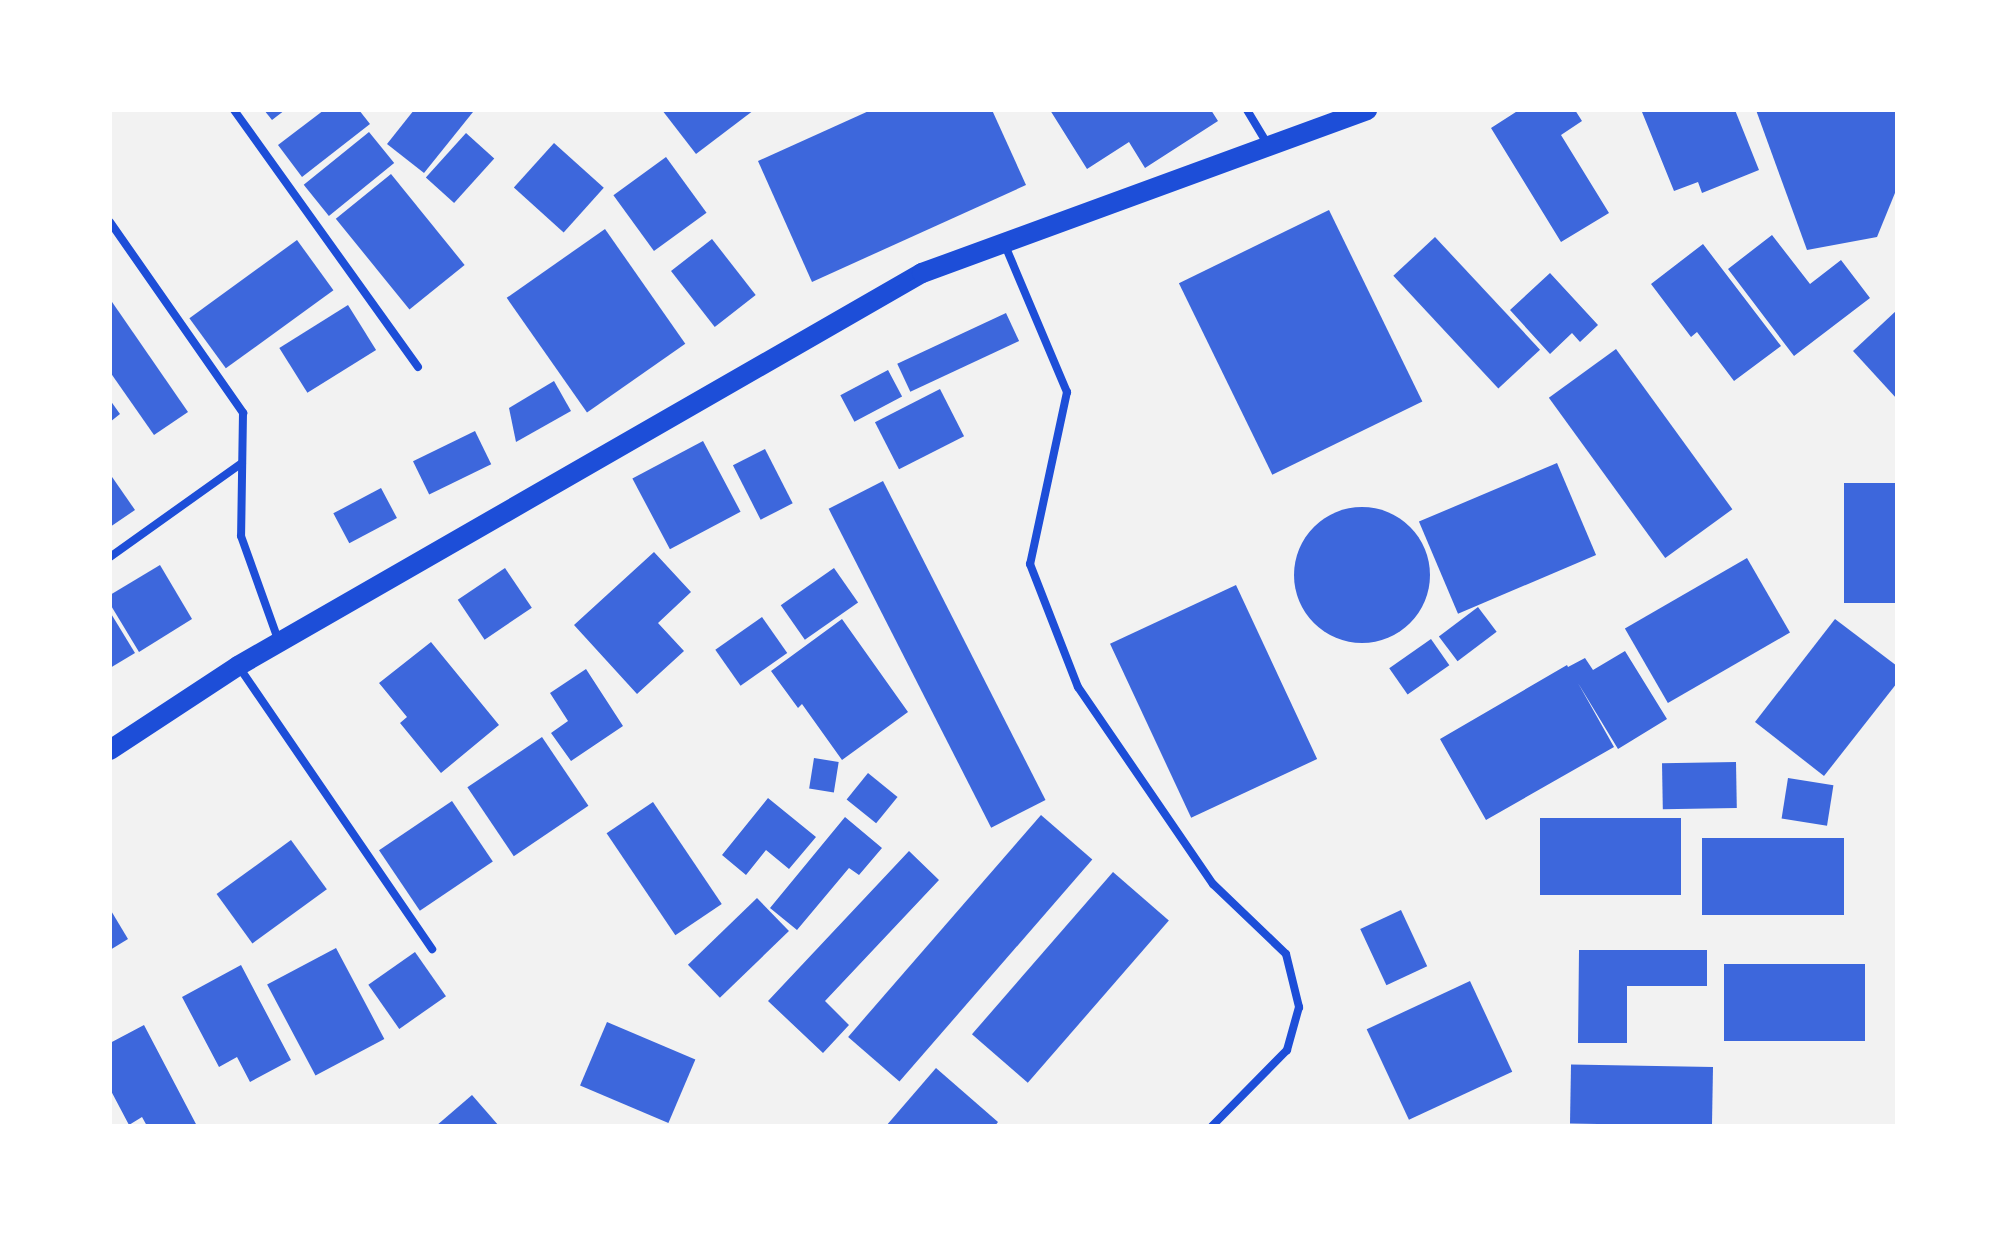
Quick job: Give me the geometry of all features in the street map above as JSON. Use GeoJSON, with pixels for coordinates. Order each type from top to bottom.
{"type":"FeatureCollection","features":[{"type":"Feature","properties":{"kind":"main road"},"geometry":{"type":"LineString","coordinates":[[110,750],[238,666],[922,273],[1367,110]]}},
{"type":"Feature","properties":{"kind":"street"},"geometry":{"type":"LineString","coordinates":[[234,110],[418,367]]}},
{"type":"Feature","properties":{"kind":"street"},"geometry":{"type":"LineString","coordinates":[[1247,110],[1269,146]]}},
{"type":"Feature","properties":{"kind":"street"},"geometry":{"type":"LineString","coordinates":[[110,222],[243,413],[241,536],[279,643]]}},
{"type":"Feature","properties":{"kind":"street"},"geometry":{"type":"LineString","coordinates":[[1004,242],[1067,392],[1030,564],[1078,687],[1213,884],[1286,954],[1299,1007],[1287,1050],[1212,1126]]}},
{"type":"Feature","properties":{"kind":"street"},"geometry":{"type":"LineString","coordinates":[[110,557],[242,463]]}},
{"type":"Feature","properties":{"kind":"street"},"geometry":{"type":"LineString","coordinates":[[238,666],[432,949]]}},
{"type":"Feature","properties":{"kind":"building"},"geometry":{"type":"Polygon","coordinates":[[[264,110],[285,110],[272,120],[264,110]]]}},
{"type":"Feature","properties":{"kind":"building"},"geometry":{"type":"Polygon","coordinates":[[[324,110],[359,110],[370,124],[302,177],[278,145],[324,110]]]}},
{"type":"Feature","properties":{"kind":"building"},"geometry":{"type":"Polygon","coordinates":[[[414,110],[473,112],[424,173],[387,144],[414,110]]]}},
{"type":"Feature","properties":{"kind":"building"},"geometry":{"type":"Polygon","coordinates":[[[662,110],[754,110],[696,154],[662,110]]]}},
{"type":"Feature","properties":{"kind":"building"},"geometry":{"type":"Polygon","coordinates":[[[871,110],[992,110],[1026,185],[812,282],[758,161],[871,110]]]}},
{"type":"Feature","properties":{"kind":"building"},"geometry":{"type":"Polygon","coordinates":[[[1050,110],[1211,110],[1218,121],[1145,168],[1129,142],[1087,169],[1050,110]]]}},
{"type":"Feature","properties":{"kind":"building"},"geometry":{"type":"Polygon","coordinates":[[[1519,110],[1575,110],[1582,121],[1561,135],[1609,213],[1561,242],[1491,128],[1519,110]]]}},
{"type":"Feature","properties":{"kind":"building"},"geometry":{"type":"Polygon","coordinates":[[[1735,110],[1759,170],[1702,193],[1698,182],[1674,191],[1642,112],[1735,110]]]}},
{"type":"Feature","properties":{"kind":"building"},"geometry":{"type":"Polygon","coordinates":[[[1756,110],[1897,110],[1897,188],[1877,237],[1807,250],[1756,110]]]}},
{"type":"Feature","properties":{"kind":"building"},"geometry":{"type":"Polygon","coordinates":[[[369,132],[394,163],[329,216],[304,185],[369,132]]]}},
{"type":"Feature","properties":{"kind":"building"},"geometry":{"type":"Polygon","coordinates":[[[466,133],[494,158],[454,203],[426,178],[466,133]]]}},
{"type":"Feature","properties":{"kind":"building"},"geometry":{"type":"Polygon","coordinates":[[[554,143],[604,188],[564,232],[514,188],[554,143]]]}},
{"type":"Feature","properties":{"kind":"building"},"geometry":{"type":"Polygon","coordinates":[[[666,157],[707,213],[654,251],[613,195],[666,157]]]}},
{"type":"Feature","properties":{"kind":"building"},"geometry":{"type":"Polygon","coordinates":[[[391,174],[465,265],[409,310],[336,219],[391,174]]]}},
{"type":"Feature","properties":{"kind":"building"},"geometry":{"type":"Polygon","coordinates":[[[1329,210],[1422,401],[1272,475],[1179,283],[1329,210]]]}},
{"type":"Feature","properties":{"kind":"building"},"geometry":{"type":"Polygon","coordinates":[[[605,229],[685,344],[587,413],[507,298],[605,229]]]}},
{"type":"Feature","properties":{"kind":"building"},"geometry":{"type":"Polygon","coordinates":[[[1772,235],[1810,284],[1841,260],[1870,298],[1794,356],[1728,269],[1772,235]]]}},
{"type":"Feature","properties":{"kind":"building"},"geometry":{"type":"Polygon","coordinates":[[[1435,237],[1540,350],[1498,389],[1393,276],[1435,237]]]}},
{"type":"Feature","properties":{"kind":"building"},"geometry":{"type":"Polygon","coordinates":[[[712,239],[756,295],[715,327],[671,271],[712,239]]]}},
{"type":"Feature","properties":{"kind":"building"},"geometry":{"type":"Polygon","coordinates":[[[297,240],[333,290],[226,368],[189,318],[297,240]]]}},
{"type":"Feature","properties":{"kind":"building"},"geometry":{"type":"Polygon","coordinates":[[[1703,244],[1781,346],[1734,381],[1697,332],[1691,337],[1651,284],[1703,244]]]}},
{"type":"Feature","properties":{"kind":"building"},"geometry":{"type":"Polygon","coordinates":[[[1550,273],[1598,325],[1580,342],[1572,333],[1550,354],[1510,310],[1550,273]]]}},
{"type":"Feature","properties":{"kind":"building"},"geometry":{"type":"Polygon","coordinates":[[[110,299],[188,412],[154,435],[110,372],[110,299]]]}},
{"type":"Feature","properties":{"kind":"building"},"geometry":{"type":"Polygon","coordinates":[[[348,305],[376,350],[307,393],[279,348],[348,305]]]}},
{"type":"Feature","properties":{"kind":"building"},"geometry":{"type":"Polygon","coordinates":[[[1897,310],[1897,399],[1853,351],[1897,310]]]}},
{"type":"Feature","properties":{"kind":"building"},"geometry":{"type":"Polygon","coordinates":[[[1006,313],[1019,341],[910,392],[897,364],[1006,313]]]}},
{"type":"Feature","properties":{"kind":"building"},"geometry":{"type":"Polygon","coordinates":[[[1616,349],[1732,509],[1665,558],[1549,398],[1616,349]]]}},
{"type":"Feature","properties":{"kind":"building"},"geometry":{"type":"Polygon","coordinates":[[[888,370],[902,396],[854,422],[840,395],[888,370]]]}},
{"type":"Feature","properties":{"kind":"building"},"geometry":{"type":"Polygon","coordinates":[[[554,381],[571,411],[516,442],[509,408],[554,381]]]}},
{"type":"Feature","properties":{"kind":"building"},"geometry":{"type":"Polygon","coordinates":[[[940,389],[964,436],[899,469],[875,422],[940,389]]]}},
{"type":"Feature","properties":{"kind":"building"},"geometry":{"type":"Polygon","coordinates":[[[110,400],[120,414],[110,422],[110,400]]]}},
{"type":"Feature","properties":{"kind":"building"},"geometry":{"type":"Polygon","coordinates":[[[475,431],[491,464],[429,495],[413,461],[475,431]]]}},
{"type":"Feature","properties":{"kind":"building"},"geometry":{"type":"Polygon","coordinates":[[[703,441],[741,512],[670,549],[632,479],[703,441]]]}},
{"type":"Feature","properties":{"kind":"building"},"geometry":{"type":"Polygon","coordinates":[[[765,449],[793,503],[761,520],[733,465],[765,449]]]}},
{"type":"Feature","properties":{"kind":"building"},"geometry":{"type":"Polygon","coordinates":[[[1557,463],[1596,555],[1458,614],[1419,522],[1557,463]]]}},
{"type":"Feature","properties":{"kind":"building"},"geometry":{"type":"Polygon","coordinates":[[[110,474],[135,510],[110,527],[110,474]]]}},
{"type":"Feature","properties":{"kind":"building"},"geometry":{"type":"Polygon","coordinates":[[[883,481],[1046,800],[991,828],[829,509],[883,481]]]}},
{"type":"Feature","properties":{"kind":"building"},"geometry":{"type":"Polygon","coordinates":[[[1844,483],[1897,483],[1897,603],[1844,603],[1844,483]]]}},
{"type":"Feature","properties":{"kind":"building"},"geometry":{"type":"Polygon","coordinates":[[[381,488],[397,518],[349,543],[333,513],[381,488]]]}},
{"type":"Feature","properties":{"kind":"building"},"geometry":{"type":"Polygon","coordinates":[[[1362,507],[1388,512],[1410,527],[1425,549],[1430,575],[1425,601],[1410,623],[1388,638],[1362,643],[1336,638],[1314,623],[1299,601],[1294,575],[1299,549],[1314,527],[1336,512],[1362,507]]]}},
{"type":"Feature","properties":{"kind":"building"},"geometry":{"type":"Polygon","coordinates":[[[654,552],[691,592],[658,623],[684,651],[637,694],[574,625],[654,552]]]}},
{"type":"Feature","properties":{"kind":"building"},"geometry":{"type":"Polygon","coordinates":[[[1747,558],[1790,632],[1668,703],[1625,628],[1747,558]]]}},
{"type":"Feature","properties":{"kind":"building"},"geometry":{"type":"Polygon","coordinates":[[[160,565],[192,619],[139,652],[110,604],[110,595],[160,565]]]}},
{"type":"Feature","properties":{"kind":"building"},"geometry":{"type":"Polygon","coordinates":[[[505,568],[532,608],[485,640],[458,600],[505,568]]]}},
{"type":"Feature","properties":{"kind":"building"},"geometry":{"type":"Polygon","coordinates":[[[834,568],[858,602],[805,640],[781,605],[834,568]]]}},
{"type":"Feature","properties":{"kind":"building"},"geometry":{"type":"Polygon","coordinates":[[[1236,585],[1317,759],[1191,818],[1110,644],[1236,585]]]}},
{"type":"Feature","properties":{"kind":"building"},"geometry":{"type":"Polygon","coordinates":[[[1478,607],[1497,632],[1458,661],[1439,636],[1478,607]]]}},
{"type":"Feature","properties":{"kind":"building"},"geometry":{"type":"Polygon","coordinates":[[[110,612],[135,653],[110,668],[110,612]]]}},
{"type":"Feature","properties":{"kind":"building"},"geometry":{"type":"Polygon","coordinates":[[[762,617],[787,653],[741,686],[715,650],[762,617]]]}},
{"type":"Feature","properties":{"kind":"building"},"geometry":{"type":"Polygon","coordinates":[[[842,619],[908,712],[842,760],[802,704],[798,708],[771,671],[842,619]]]}},
{"type":"Feature","properties":{"kind":"building"},"geometry":{"type":"Polygon","coordinates":[[[1835,619],[1897,666],[1897,683],[1824,776],[1755,722],[1835,619]]]}},
{"type":"Feature","properties":{"kind":"building"},"geometry":{"type":"Polygon","coordinates":[[[1431,639],[1449,665],[1408,694],[1389,668],[1431,639]]]}},
{"type":"Feature","properties":{"kind":"building"},"geometry":{"type":"Polygon","coordinates":[[[431,642],[499,725],[441,773],[400,723],[407,717],[379,683],[431,642]]]}},
{"type":"Feature","properties":{"kind":"building"},"geometry":{"type":"Polygon","coordinates":[[[1625,651],[1667,719],[1618,749],[1578,683],[1614,747],[1486,820],[1440,739],[1567,665],[1585,658],[1593,670],[1625,651]]]}},
{"type":"Feature","properties":{"kind":"building"},"geometry":{"type":"Polygon","coordinates":[[[586,669],[623,726],[571,761],[551,733],[568,721],[550,693],[586,669]]]}},
{"type":"Feature","properties":{"kind":"building"},"geometry":{"type":"Polygon","coordinates":[[[542,737],[588,806],[514,856],[467,787],[542,737]]]}},
{"type":"Feature","properties":{"kind":"building"},"geometry":{"type":"Polygon","coordinates":[[[814,758],[839,762],[834,793],[809,789],[814,758]]]}},
{"type":"Feature","properties":{"kind":"building"},"geometry":{"type":"Polygon","coordinates":[[[1736,762],[1737,808],[1663,809],[1662,763],[1736,762]]]}},
{"type":"Feature","properties":{"kind":"building"},"geometry":{"type":"Polygon","coordinates":[[[868,773],[898,797],[876,823],[847,799],[868,773]]]}},
{"type":"Feature","properties":{"kind":"building"},"geometry":{"type":"Polygon","coordinates":[[[1788,778],[1833,785],[1827,826],[1782,818],[1788,778]]]}},
{"type":"Feature","properties":{"kind":"building"},"geometry":{"type":"Polygon","coordinates":[[[768,798],[816,837],[789,869],[766,850],[746,875],[722,855],[768,798]]]}},
{"type":"Feature","properties":{"kind":"building"},"geometry":{"type":"Polygon","coordinates":[[[452,801],[493,862],[420,911],[379,850],[452,801]]]}},
{"type":"Feature","properties":{"kind":"building"},"geometry":{"type":"Polygon","coordinates":[[[653,802],[722,904],[675,935],[607,833],[653,802]]]}},
{"type":"Feature","properties":{"kind":"building"},"geometry":{"type":"Polygon","coordinates":[[[1041,815],[1092,860],[899,1081],[848,1037],[1041,815]]]}},
{"type":"Feature","properties":{"kind":"building"},"geometry":{"type":"Polygon","coordinates":[[[845,817],[882,848],[859,875],[849,868],[797,930],[770,908],[845,817]]]}},
{"type":"Feature","properties":{"kind":"building"},"geometry":{"type":"Polygon","coordinates":[[[1540,818],[1681,818],[1681,895],[1540,895],[1540,818]]]}},
{"type":"Feature","properties":{"kind":"building"},"geometry":{"type":"Polygon","coordinates":[[[1702,838],[1844,838],[1844,915],[1702,915],[1702,838]]]}},
{"type":"Feature","properties":{"kind":"building"},"geometry":{"type":"Polygon","coordinates":[[[291,840],[327,889],[252,943],[217,894],[291,840]]]}},
{"type":"Feature","properties":{"kind":"building"},"geometry":{"type":"Polygon","coordinates":[[[909,851],[939,880],[825,1001],[849,1025],[823,1053],[768,1001],[909,851]]]}},
{"type":"Feature","properties":{"kind":"building"},"geometry":{"type":"Polygon","coordinates":[[[1113,872],[1169,921],[1028,1083],[972,1034],[1113,872]]]}},
{"type":"Feature","properties":{"kind":"building"},"geometry":{"type":"Polygon","coordinates":[[[757,898],[789,931],[720,998],[688,965],[757,898]]]}},
{"type":"Feature","properties":{"kind":"building"},"geometry":{"type":"Polygon","coordinates":[[[110,909],[128,939],[110,950],[110,909]]]}},
{"type":"Feature","properties":{"kind":"building"},"geometry":{"type":"Polygon","coordinates":[[[1401,910],[1427,966],[1386,985],[1360,929],[1401,910]]]}},
{"type":"Feature","properties":{"kind":"building"},"geometry":{"type":"Polygon","coordinates":[[[336,948],[384,1039],[315,1076],[267,985],[336,948]]]}},
{"type":"Feature","properties":{"kind":"building"},"geometry":{"type":"Polygon","coordinates":[[[1579,950],[1707,950],[1707,986],[1627,986],[1627,1043],[1578,1043],[1579,950]]]}},
{"type":"Feature","properties":{"kind":"building"},"geometry":{"type":"Polygon","coordinates":[[[415,952],[446,996],[399,1029],[368,985],[415,952]]]}},
{"type":"Feature","properties":{"kind":"building"},"geometry":{"type":"Polygon","coordinates":[[[1724,964],[1865,964],[1865,1041],[1724,1041],[1724,964]]]}},
{"type":"Feature","properties":{"kind":"building"},"geometry":{"type":"Polygon","coordinates":[[[241,965],[291,1060],[250,1082],[237,1057],[219,1067],[182,997],[241,965]]]}},
{"type":"Feature","properties":{"kind":"building"},"geometry":{"type":"Polygon","coordinates":[[[1470,981],[1512,1072],[1409,1120],[1367,1029],[1470,981]]]}},
{"type":"Feature","properties":{"kind":"building"},"geometry":{"type":"Polygon","coordinates":[[[607,1022],[695,1060],[668,1123],[580,1086],[607,1022]]]}},
{"type":"Feature","properties":{"kind":"building"},"geometry":{"type":"Polygon","coordinates":[[[144,1025],[197,1126],[147,1126],[142,1117],[129,1125],[110,1089],[110,1043],[144,1025]]]}},
{"type":"Feature","properties":{"kind":"building"},"geometry":{"type":"Polygon","coordinates":[[[1571,1065],[1713,1067],[1712,1126],[1570,1124],[1571,1065]]]}},
{"type":"Feature","properties":{"kind":"building"},"geometry":{"type":"Polygon","coordinates":[[[936,1068],[998,1122],[995,1126],[886,1126],[936,1068]]]}},
{"type":"Feature","properties":{"kind":"building"},"geometry":{"type":"Polygon","coordinates":[[[472,1095],[499,1126],[436,1126],[472,1095]]]}}]}
